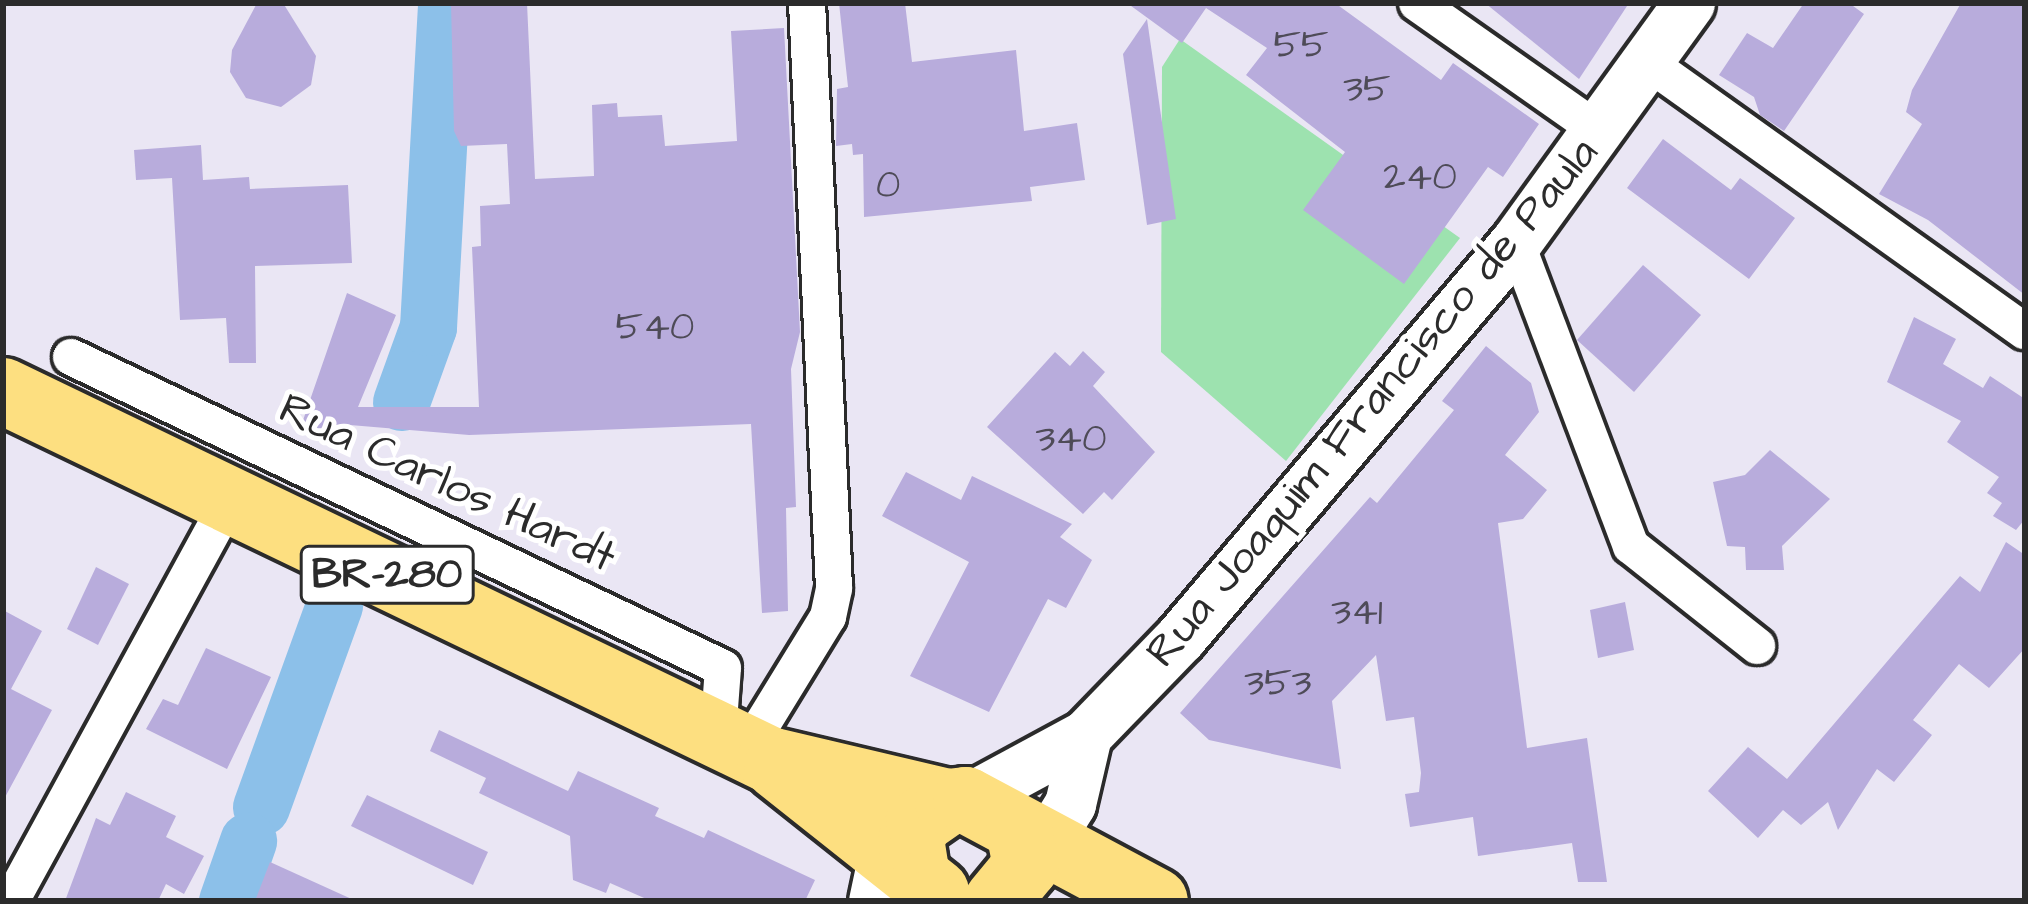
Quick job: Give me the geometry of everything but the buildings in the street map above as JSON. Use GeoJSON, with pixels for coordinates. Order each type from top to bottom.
{"type":"FeatureCollection","features":[{"type":"Feature","properties":{"kind":"highway","name":"BR-280"},"geometry":{"type":"LineString","coordinates":[[3,391],[966,859],[1148,897]]}},
{"type":"Feature","properties":{"kind":"street"},"geometry":{"type":"LineString","coordinates":[[745,748],[828,617],[834,588],[807,3]]}},
{"type":"Feature","properties":{"kind":"street"},"geometry":{"type":"LineString","coordinates":[[1417,3],[1602,133]]}},
{"type":"Feature","properties":{"kind":"street","name":"Rua Joaquim Francisco de Paula"},"geometry":{"type":"LineString","coordinates":[[966,859],[1180,638],[1516,242],[1602,133],[1689,3]]}},
{"type":"Feature","properties":{"kind":"street"},"geometry":{"type":"LineString","coordinates":[[1650,64],[2025,331]]}},
{"type":"Feature","properties":{"kind":"street"},"geometry":{"type":"LineString","coordinates":[[1516,242],[1631,546],[1757,646]]}},
{"type":"Feature","properties":{"kind":"street","name":"Rua Carlos Hardt"},"geometry":{"type":"LineString","coordinates":[[71,357],[723,668],[745,748]]}},
{"type":"Feature","properties":{"kind":"street"},"geometry":{"type":"LineString","coordinates":[[11,901],[230,500]]}},
{"type":"Feature","properties":{"kind":"street"},"geometry":{"type":"LineString","coordinates":[[966,859],[1086,735]]}},
{"type":"Feature","properties":{"kind":"green space"},"geometry":{"type":"Polygon","coordinates":[[[1180,39],[1460,238],[1286,461],[1161,352],[1162,67],[1180,39]]]}},
{"type":"Feature","properties":{"kind":"waterway"},"geometry":{"type":"LineString","coordinates":[[401,402],[428,327],[446,3]]}},
{"type":"Feature","properties":{"kind":"waterway"},"geometry":{"type":"LineString","coordinates":[[261,807],[334,605]]}},
{"type":"Feature","properties":{"kind":"waterway"},"geometry":{"type":"LineString","coordinates":[[227,901],[248,841]]}}]}
